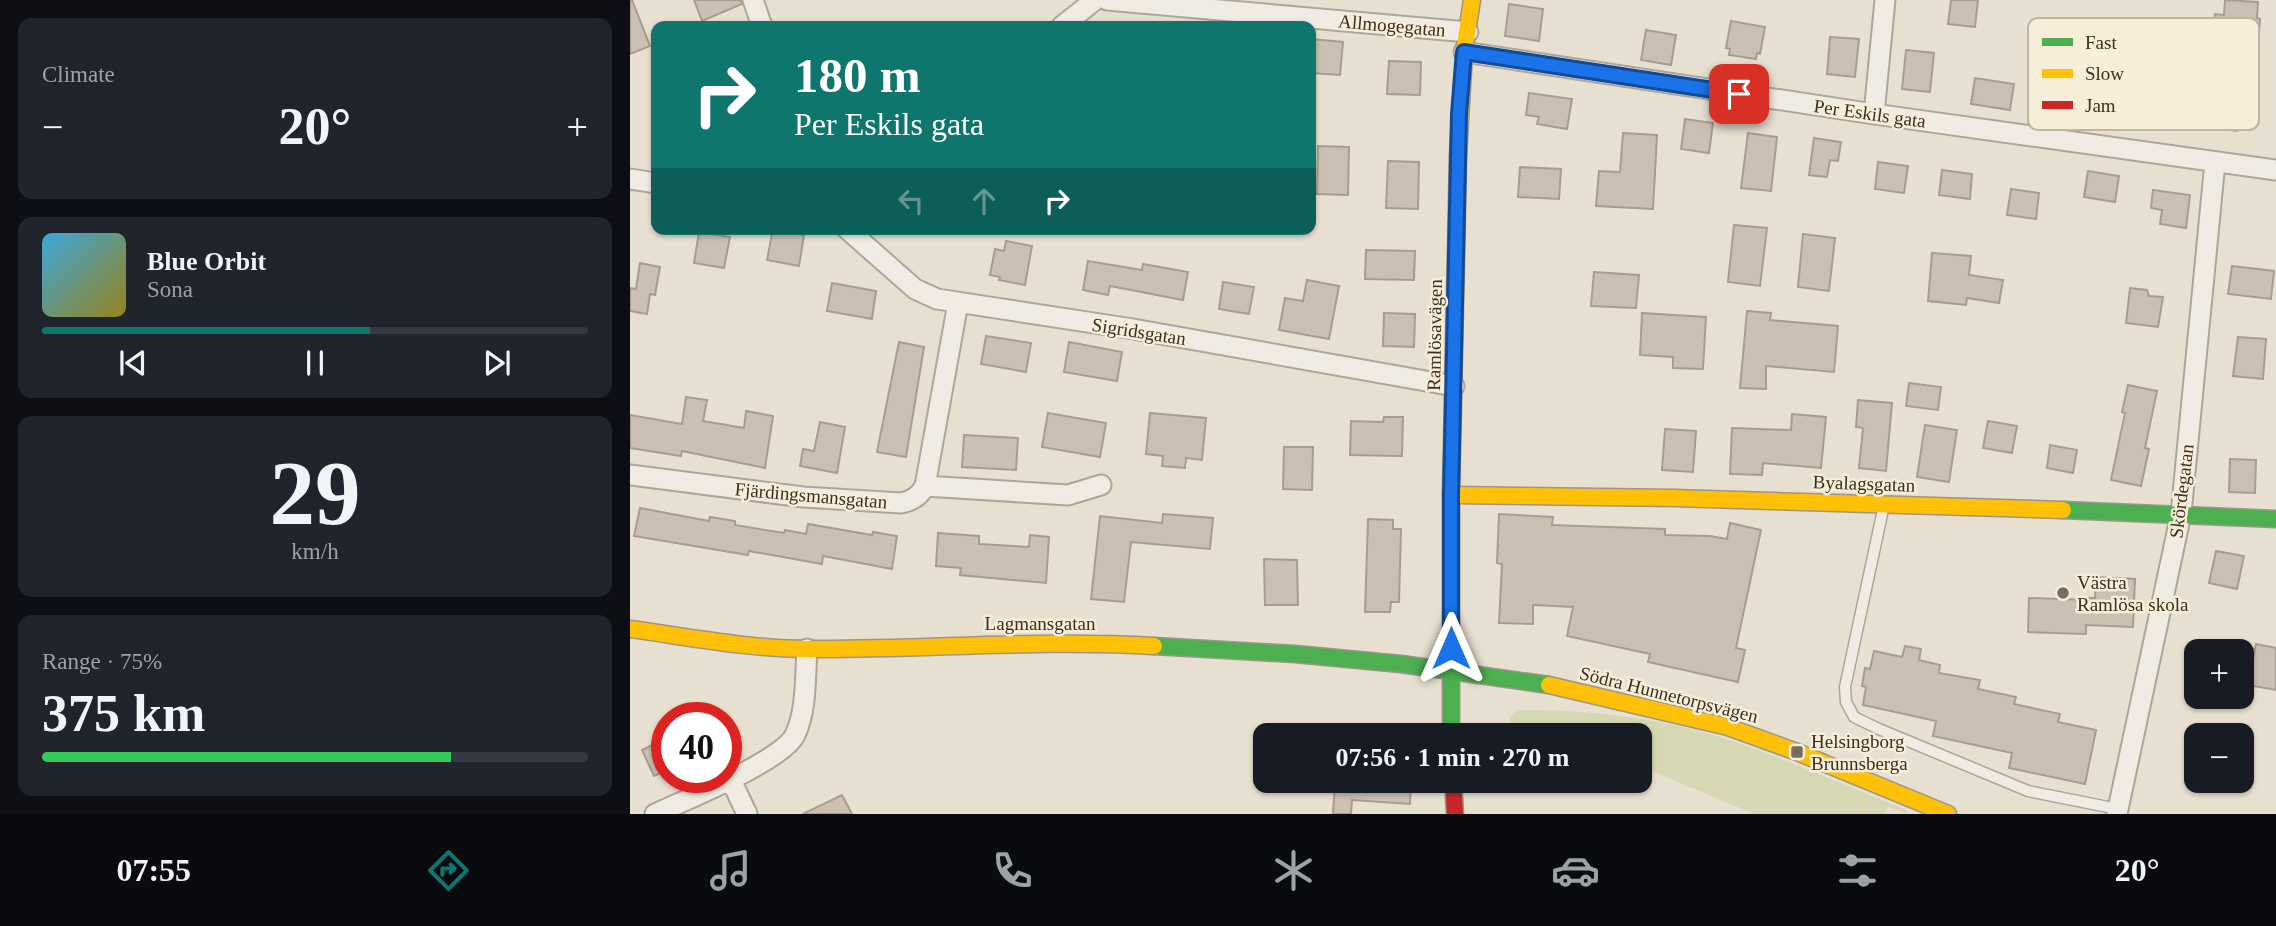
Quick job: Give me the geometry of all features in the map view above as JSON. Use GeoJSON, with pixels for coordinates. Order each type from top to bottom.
{"type":"FeatureCollection","features":[{"type":"Feature","properties":{"kind":"street"},"geometry":{"type":"LineString","coordinates":[[753,0],[760,21]]}},
{"type":"Feature","properties":{"kind":"street"},"geometry":{"type":"LineString","coordinates":[[1069,21],[1096,0]]}},
{"type":"Feature","properties":{"kind":"street","name":"Allmogegatan"},"geometry":{"type":"LineString","coordinates":[[1107,0],[1468,32]]}},
{"type":"Feature","properties":{"kind":"street","name":"Ramlösavägen"},"geometry":{"type":"LineString","coordinates":[[1451,723],[1451,495],[1459,114],[1472,0]]}},
{"type":"Feature","properties":{"kind":"street"},"geometry":{"type":"LineString","coordinates":[[1874,114],[1885,0]]}},
{"type":"Feature","properties":{"kind":"street","name":"Per Eskils gata"},"geometry":{"type":"LineString","coordinates":[[1464,52],[1874,114],[2276,170]]}},
{"type":"Feature","properties":{"kind":"street","name":"Skördegatan"},"geometry":{"type":"LineString","coordinates":[[2118,812],[2181,514],[2215,162]]}},
{"type":"Feature","properties":{"kind":"street"},"geometry":{"type":"LineString","coordinates":[[630,179],[651,182]]}},
{"type":"Feature","properties":{"kind":"street","name":"Sigridsgatan"},"geometry":{"type":"LineString","coordinates":[[854,235],[915,289],[937,299],[1133,329],[1454,386]]}},
{"type":"Feature","properties":{"kind":"street"},"geometry":{"type":"LineString","coordinates":[[957,303],[925,486],[1068,495],[1101,485]]}},
{"type":"Feature","properties":{"kind":"street","name":"Fjärdingsmansgatan"},"geometry":{"type":"LineString","coordinates":[[630,475],[803,497],[901,503],[916,497],[925,486]]}},
{"type":"Feature","properties":{"kind":"street","name":"Byalagsgatan"},"geometry":{"type":"LineString","coordinates":[[1451,495],[1674,498],[2276,519]]}},
{"type":"Feature","properties":{"kind":"street","name":"Lagmansgatan"},"geometry":{"type":"LineString","coordinates":[[630,629],[715,641],[807,649],[1050,642],[1122,644],[1295,654],[1401,664],[1451,672]]}},
{"type":"Feature","properties":{"kind":"street"},"geometry":{"type":"LineString","coordinates":[[742,772],[788,745],[795,735],[802,706],[807,649]]}},
{"type":"Feature","properties":{"kind":"street","name":"Södra Hunnetorpsvägen"},"geometry":{"type":"LineString","coordinates":[[1451,672],[1554,686],[1728,727],[1797,752],[1948,814]]}},
{"type":"Feature","properties":{"kind":"street"},"geometry":{"type":"LineString","coordinates":[[655,814],[699,793]]}},
{"type":"Feature","properties":{"kind":"street"},"geometry":{"type":"LineString","coordinates":[[737,793],[747,814]]}},
{"type":"Feature","properties":{"kind":"street"},"geometry":{"type":"LineString","coordinates":[[1454,793],[1455,814]]}},
{"type":"Feature","properties":{"kind":"lane"},"geometry":{"type":"LineString","coordinates":[[1885,505],[1845,687],[1846,702],[1854,717],[1946,758],[2028,790],[2118,812]]}},
{"type":"Feature","properties":{"kind":"green space"},"geometry":{"type":"Polygon","coordinates":[[[1518,710],[1573,711],[1630,717],[1685,728],[1759,751],[1907,810],[1906,813],[1888,807],[1884,814],[1754,814],[1652,771],[1652,723],[1510,723],[1510,716],[1518,710]]]}},
{"type":"Feature","properties":{"kind":"building"},"geometry":{"type":"Polygon","coordinates":[[[630,0],[650,46],[630,54],[630,0]]]}},
{"type":"Feature","properties":{"kind":"building"},"geometry":{"type":"Polygon","coordinates":[[[694,0],[741,0],[742,4],[702,21],[694,0]]]}},
{"type":"Feature","properties":{"kind":"building"},"geometry":{"type":"Polygon","coordinates":[[[1951,0],[1978,0],[1975,27],[1948,24],[1951,0]]]}},
{"type":"Feature","properties":{"kind":"building"},"geometry":{"type":"Polygon","coordinates":[[[2225,0],[2258,2],[2257,18],[2215,18],[2215,14],[2224,15],[2225,0]]]}},
{"type":"Feature","properties":{"kind":"building"},"geometry":{"type":"Polygon","coordinates":[[[1509,4],[1543,9],[1539,41],[1505,36],[1509,4]]]}},
{"type":"Feature","properties":{"kind":"building"},"geometry":{"type":"Polygon","coordinates":[[[1731,21],[1765,27],[1760,54],[1757,53],[1756,59],[1729,55],[1730,49],[1726,48],[1731,21]]]}},
{"type":"Feature","properties":{"kind":"building"},"geometry":{"type":"Polygon","coordinates":[[[1646,30],[1676,35],[1671,65],[1641,60],[1646,30]]]}},
{"type":"Feature","properties":{"kind":"building"},"geometry":{"type":"Polygon","coordinates":[[[1830,37],[1859,39],[1855,77],[1827,74],[1830,37]]]}},
{"type":"Feature","properties":{"kind":"building"},"geometry":{"type":"Polygon","coordinates":[[[1316,39],[1343,42],[1340,75],[1316,73],[1316,39]]]}},
{"type":"Feature","properties":{"kind":"building"},"geometry":{"type":"Polygon","coordinates":[[[1906,50],[1934,53],[1930,92],[1902,89],[1906,50]]]}},
{"type":"Feature","properties":{"kind":"building"},"geometry":{"type":"Polygon","coordinates":[[[1389,61],[1421,62],[1420,95],[1387,94],[1389,61]]]}},
{"type":"Feature","properties":{"kind":"building"},"geometry":{"type":"Polygon","coordinates":[[[1975,78],[2014,84],[2010,110],[1971,104],[1975,78]]]}},
{"type":"Feature","properties":{"kind":"building"},"geometry":{"type":"Polygon","coordinates":[[[1529,93],[1572,99],[1567,129],[1537,124],[1539,117],[1526,115],[1529,93]]]}},
{"type":"Feature","properties":{"kind":"building"},"geometry":{"type":"Polygon","coordinates":[[[1685,119],[1713,123],[1709,153],[1681,149],[1685,119]]]}},
{"type":"Feature","properties":{"kind":"building"},"geometry":{"type":"Polygon","coordinates":[[[1623,133],[1657,135],[1653,209],[1596,206],[1599,171],[1620,172],[1623,133]]]}},
{"type":"Feature","properties":{"kind":"building"},"geometry":{"type":"Polygon","coordinates":[[[1748,133],[1777,137],[1771,191],[1741,188],[1748,133]]]}},
{"type":"Feature","properties":{"kind":"building"},"geometry":{"type":"Polygon","coordinates":[[[1814,138],[1841,142],[1838,161],[1830,160],[1827,177],[1809,175],[1814,138]]]}},
{"type":"Feature","properties":{"kind":"building"},"geometry":{"type":"Polygon","coordinates":[[[1318,146],[1349,147],[1348,195],[1317,194],[1318,146]]]}},
{"type":"Feature","properties":{"kind":"building"},"geometry":{"type":"Polygon","coordinates":[[[1388,161],[1419,162],[1418,209],[1386,208],[1388,161]]]}},
{"type":"Feature","properties":{"kind":"building"},"geometry":{"type":"Polygon","coordinates":[[[1878,162],[1908,166],[1904,193],[1875,189],[1878,162]]]}},
{"type":"Feature","properties":{"kind":"building"},"geometry":{"type":"Polygon","coordinates":[[[1520,167],[1561,169],[1559,199],[1518,197],[1520,167]]]}},
{"type":"Feature","properties":{"kind":"building"},"geometry":{"type":"Polygon","coordinates":[[[1942,170],[1972,174],[1970,199],[1939,195],[1942,170]]]}},
{"type":"Feature","properties":{"kind":"building"},"geometry":{"type":"Polygon","coordinates":[[[2088,171],[2119,176],[2115,202],[2084,197],[2088,171]]]}},
{"type":"Feature","properties":{"kind":"building"},"geometry":{"type":"Polygon","coordinates":[[[2011,189],[2039,193],[2036,219],[2007,215],[2011,189]]]}},
{"type":"Feature","properties":{"kind":"building"},"geometry":{"type":"Polygon","coordinates":[[[2153,190],[2190,195],[2186,228],[2160,224],[2162,210],[2151,208],[2153,190]]]}},
{"type":"Feature","properties":{"kind":"building"},"geometry":{"type":"Polygon","coordinates":[[[1734,225],[1767,228],[1760,286],[1728,282],[1734,225]]]}},
{"type":"Feature","properties":{"kind":"building"},"geometry":{"type":"Polygon","coordinates":[[[1803,234],[1835,238],[1829,291],[1798,287],[1803,234]]]}},
{"type":"Feature","properties":{"kind":"building"},"geometry":{"type":"Polygon","coordinates":[[[699,235],[730,237],[724,268],[694,263],[699,235]]]}},
{"type":"Feature","properties":{"kind":"building"},"geometry":{"type":"Polygon","coordinates":[[[772,235],[804,235],[799,266],[767,260],[772,235]]]}},
{"type":"Feature","properties":{"kind":"building"},"geometry":{"type":"Polygon","coordinates":[[[1006,241],[1032,246],[1025,285],[999,280],[1000,277],[990,275],[995,249],[1004,251],[1006,241]]]}},
{"type":"Feature","properties":{"kind":"building"},"geometry":{"type":"Polygon","coordinates":[[[1366,250],[1415,251],[1414,280],[1365,279],[1366,250]]]}},
{"type":"Feature","properties":{"kind":"building"},"geometry":{"type":"Polygon","coordinates":[[[1932,253],[1971,256],[1969,275],[2003,280],[1999,303],[1967,298],[1966,305],[1928,301],[1932,253]]]}},
{"type":"Feature","properties":{"kind":"building"},"geometry":{"type":"Polygon","coordinates":[[[1088,261],[1142,270],[1143,264],[1188,272],[1183,300],[1110,286],[1108,295],[1083,290],[1088,261]]]}},
{"type":"Feature","properties":{"kind":"building"},"geometry":{"type":"Polygon","coordinates":[[[640,263],[660,267],[655,295],[650,294],[647,314],[630,311],[630,288],[636,289],[640,263]]]}},
{"type":"Feature","properties":{"kind":"building"},"geometry":{"type":"Polygon","coordinates":[[[2232,266],[2274,271],[2271,299],[2228,294],[2232,266]]]}},
{"type":"Feature","properties":{"kind":"building"},"geometry":{"type":"Polygon","coordinates":[[[1594,272],[1639,275],[1636,308],[1591,306],[1594,272]]]}},
{"type":"Feature","properties":{"kind":"building"},"geometry":{"type":"Polygon","coordinates":[[[1307,280],[1339,286],[1329,339],[1279,330],[1285,298],[1303,301],[1307,280]]]}},
{"type":"Feature","properties":{"kind":"building"},"geometry":{"type":"Polygon","coordinates":[[[1223,282],[1254,287],[1249,314],[1219,309],[1223,282]]]}},
{"type":"Feature","properties":{"kind":"building"},"geometry":{"type":"Polygon","coordinates":[[[832,283],[876,291],[872,319],[827,311],[832,283]]]}},
{"type":"Feature","properties":{"kind":"building"},"geometry":{"type":"Polygon","coordinates":[[[2130,288],[2147,290],[2149,296],[2163,297],[2158,327],[2126,323],[2130,288]]]}},
{"type":"Feature","properties":{"kind":"building"},"geometry":{"type":"Polygon","coordinates":[[[1747,311],[1771,313],[1770,320],[1838,326],[1834,372],[1766,366],[1766,389],[1740,388],[1747,311]]]}},
{"type":"Feature","properties":{"kind":"building"},"geometry":{"type":"Polygon","coordinates":[[[1384,313],[1415,314],[1414,347],[1383,346],[1384,313]]]}},
{"type":"Feature","properties":{"kind":"building"},"geometry":{"type":"Polygon","coordinates":[[[1642,313],[1706,317],[1703,369],[1673,368],[1673,357],[1640,355],[1642,313]]]}},
{"type":"Feature","properties":{"kind":"building"},"geometry":{"type":"Polygon","coordinates":[[[986,336],[1031,343],[1026,372],[981,364],[986,336]]]}},
{"type":"Feature","properties":{"kind":"building"},"geometry":{"type":"Polygon","coordinates":[[[2238,337],[2266,339],[2263,379],[2233,376],[2238,337]]]}},
{"type":"Feature","properties":{"kind":"building"},"geometry":{"type":"Polygon","coordinates":[[[899,342],[924,347],[906,457],[877,452],[899,342]]]}},
{"type":"Feature","properties":{"kind":"building"},"geometry":{"type":"Polygon","coordinates":[[[1069,342],[1122,352],[1117,381],[1064,372],[1069,342]]]}},
{"type":"Feature","properties":{"kind":"building"},"geometry":{"type":"Polygon","coordinates":[[[1909,383],[1941,387],[1938,410],[1906,406],[1909,383]]]}},
{"type":"Feature","properties":{"kind":"building"},"geometry":{"type":"Polygon","coordinates":[[[2128,385],[2157,391],[2145,448],[2149,449],[2141,486],[2111,480],[2128,385]]]}},
{"type":"Feature","properties":{"kind":"building"},"geometry":{"type":"Polygon","coordinates":[[[686,397],[707,400],[703,421],[744,428],[746,411],[773,416],[765,468],[682,451],[681,456],[630,448],[630,415],[682,424],[686,397]]]}},
{"type":"Feature","properties":{"kind":"building"},"geometry":{"type":"Polygon","coordinates":[[[1858,400],[1892,403],[1886,471],[1859,468],[1863,428],[1856,427],[1858,400]]]}},
{"type":"Feature","properties":{"kind":"building"},"geometry":{"type":"Polygon","coordinates":[[[1048,413],[1106,423],[1100,457],[1042,447],[1048,413]]]}},
{"type":"Feature","properties":{"kind":"building"},"geometry":{"type":"Polygon","coordinates":[[[1150,413],[1206,418],[1202,460],[1186,458],[1185,468],[1162,466],[1163,456],[1146,454],[1150,413]]]}},
{"type":"Feature","properties":{"kind":"building"},"geometry":{"type":"Polygon","coordinates":[[[1792,414],[1826,417],[1821,468],[1763,463],[1762,475],[1730,474],[1732,428],[1791,430],[1792,414]]]}},
{"type":"Feature","properties":{"kind":"building"},"geometry":{"type":"Polygon","coordinates":[[[1384,417],[1403,417],[1402,456],[1350,455],[1351,421],[1383,422],[1384,417]]]}},
{"type":"Feature","properties":{"kind":"building"},"geometry":{"type":"Polygon","coordinates":[[[1988,421],[2017,426],[2012,453],[1983,448],[1988,421]]]}},
{"type":"Feature","properties":{"kind":"building"},"geometry":{"type":"Polygon","coordinates":[[[820,422],[845,427],[837,473],[800,466],[803,449],[814,451],[820,422]]]}},
{"type":"Feature","properties":{"kind":"building"},"geometry":{"type":"Polygon","coordinates":[[[1925,425],[1957,430],[1949,482],[1917,477],[1925,425]]]}},
{"type":"Feature","properties":{"kind":"building"},"geometry":{"type":"Polygon","coordinates":[[[1665,429],[1696,431],[1693,472],[1662,470],[1665,429]]]}},
{"type":"Feature","properties":{"kind":"building"},"geometry":{"type":"Polygon","coordinates":[[[964,435],[1018,438],[1016,470],[962,467],[964,435]]]}},
{"type":"Feature","properties":{"kind":"building"},"geometry":{"type":"Polygon","coordinates":[[[2050,445],[2077,450],[2073,473],[2047,468],[2050,445]]]}},
{"type":"Feature","properties":{"kind":"building"},"geometry":{"type":"Polygon","coordinates":[[[1284,447],[1313,447],[1312,490],[1283,489],[1284,447]]]}},
{"type":"Feature","properties":{"kind":"building"},"geometry":{"type":"Polygon","coordinates":[[[2230,459],[2256,460],[2255,493],[2229,492],[2230,459]]]}},
{"type":"Feature","properties":{"kind":"building"},"geometry":{"type":"Polygon","coordinates":[[[640,508],[709,521],[710,517],[735,521],[735,525],[784,533],[785,530],[806,534],[808,524],[872,535],[873,532],[897,536],[892,569],[823,556],[822,564],[749,551],[748,555],[634,536],[640,508]]]}},
{"type":"Feature","properties":{"kind":"building"},"geometry":{"type":"Polygon","coordinates":[[[1163,514],[1213,518],[1210,549],[1131,542],[1124,602],[1091,599],[1100,516],[1162,523],[1163,514]]]}},
{"type":"Feature","properties":{"kind":"building"},"geometry":{"type":"Polygon","coordinates":[[[1499,514],[1553,517],[1552,525],[1665,529],[1665,535],[1727,539],[1730,523],[1761,530],[1736,648],[1745,650],[1738,682],[1648,662],[1650,654],[1567,636],[1573,607],[1533,605],[1533,624],[1499,623],[1502,564],[1497,563],[1499,514]]]}},
{"type":"Feature","properties":{"kind":"building"},"geometry":{"type":"Polygon","coordinates":[[[1368,519],[1393,520],[1393,529],[1401,529],[1399,602],[1391,602],[1390,612],[1365,612],[1368,519]]]}},
{"type":"Feature","properties":{"kind":"building"},"geometry":{"type":"Polygon","coordinates":[[[938,533],[979,536],[979,544],[1029,547],[1030,535],[1049,537],[1046,583],[960,575],[961,568],[936,566],[938,533]]]}},
{"type":"Feature","properties":{"kind":"building"},"geometry":{"type":"Polygon","coordinates":[[[2216,551],[2244,556],[2237,589],[2209,583],[2216,551]]]}},
{"type":"Feature","properties":{"kind":"building"},"geometry":{"type":"Polygon","coordinates":[[[1264,559],[1297,560],[1298,605],[1265,605],[1264,559]]]}},
{"type":"Feature","properties":{"kind":"building"},"geometry":{"type":"Polygon","coordinates":[[[2096,577],[2135,579],[2133,627],[2086,625],[2086,634],[2028,632],[2029,598],[2095,598],[2096,577]]]}},
{"type":"Feature","properties":{"kind":"building"},"geometry":{"type":"Polygon","coordinates":[[[2256,644],[2276,648],[2276,690],[2254,686],[2256,644]]]}},
{"type":"Feature","properties":{"kind":"building"},"geometry":{"type":"Polygon","coordinates":[[[1905,646],[1921,649],[1919,660],[1940,665],[1939,673],[1980,680],[1978,689],[2016,697],[2014,704],[2060,714],[2058,722],[2096,730],[2085,784],[2009,768],[2012,753],[1933,736],[1936,721],[1863,705],[1865,668],[1870,669],[1874,651],[1902,657],[1905,646]]]}},
{"type":"Feature","properties":{"kind":"building"},"geometry":{"type":"Polygon","coordinates":[[[651,746],[651,770],[642,750],[651,746]]]}},
{"type":"Feature","properties":{"kind":"building"},"geometry":{"type":"Polygon","coordinates":[[[1334,793],[1410,793],[1410,804],[1352,800],[1351,814],[1333,814],[1334,793]]]}},
{"type":"Feature","properties":{"kind":"building"},"geometry":{"type":"Polygon","coordinates":[[[842,795],[852,814],[803,814],[842,795]]]}},
{"type":"Feature","properties":{"kind":"traffic: fast"},"geometry":{"type":"LineString","coordinates":[[1451,723],[1451,495],[1458,155]]}},
{"type":"Feature","properties":{"kind":"traffic: fast"},"geometry":{"type":"LineString","coordinates":[[2063,510],[2276,519]]}},
{"type":"Feature","properties":{"kind":"traffic: fast"},"geometry":{"type":"LineString","coordinates":[[1154,646],[1295,654],[1401,664],[1549,685]]}},
{"type":"Feature","properties":{"kind":"traffic: slow"},"geometry":{"type":"LineString","coordinates":[[1458,155],[1464,52],[1472,0]]}},
{"type":"Feature","properties":{"kind":"traffic: slow"},"geometry":{"type":"LineString","coordinates":[[1451,495],[1674,498],[2063,510]]}},
{"type":"Feature","properties":{"kind":"traffic: slow"},"geometry":{"type":"LineString","coordinates":[[630,629],[787,648],[1024,644],[1154,646]]}},
{"type":"Feature","properties":{"kind":"traffic: slow"},"geometry":{"type":"LineString","coordinates":[[1549,685],[1728,727],[1797,752],[1948,814]]}},
{"type":"Feature","properties":{"kind":"traffic: jam"},"geometry":{"type":"LineString","coordinates":[[1454,793],[1455,814]]}},
{"type":"Feature","properties":{"kind":"place","name":"Västra Ramlösa skola"},"geometry":{"type":"Point","coordinates":[2063,593]}},
{"type":"Feature","properties":{"kind":"place","name":"Helsingborg Brunnsberga"},"geometry":{"type":"Point","coordinates":[1797,752]}},
{"type":"Feature","properties":{"kind":"route"},"geometry":{"type":"LineString","coordinates":[[1451,648],[1451,495],[1459,114],[1464,52],[1739,94]]}}]}
